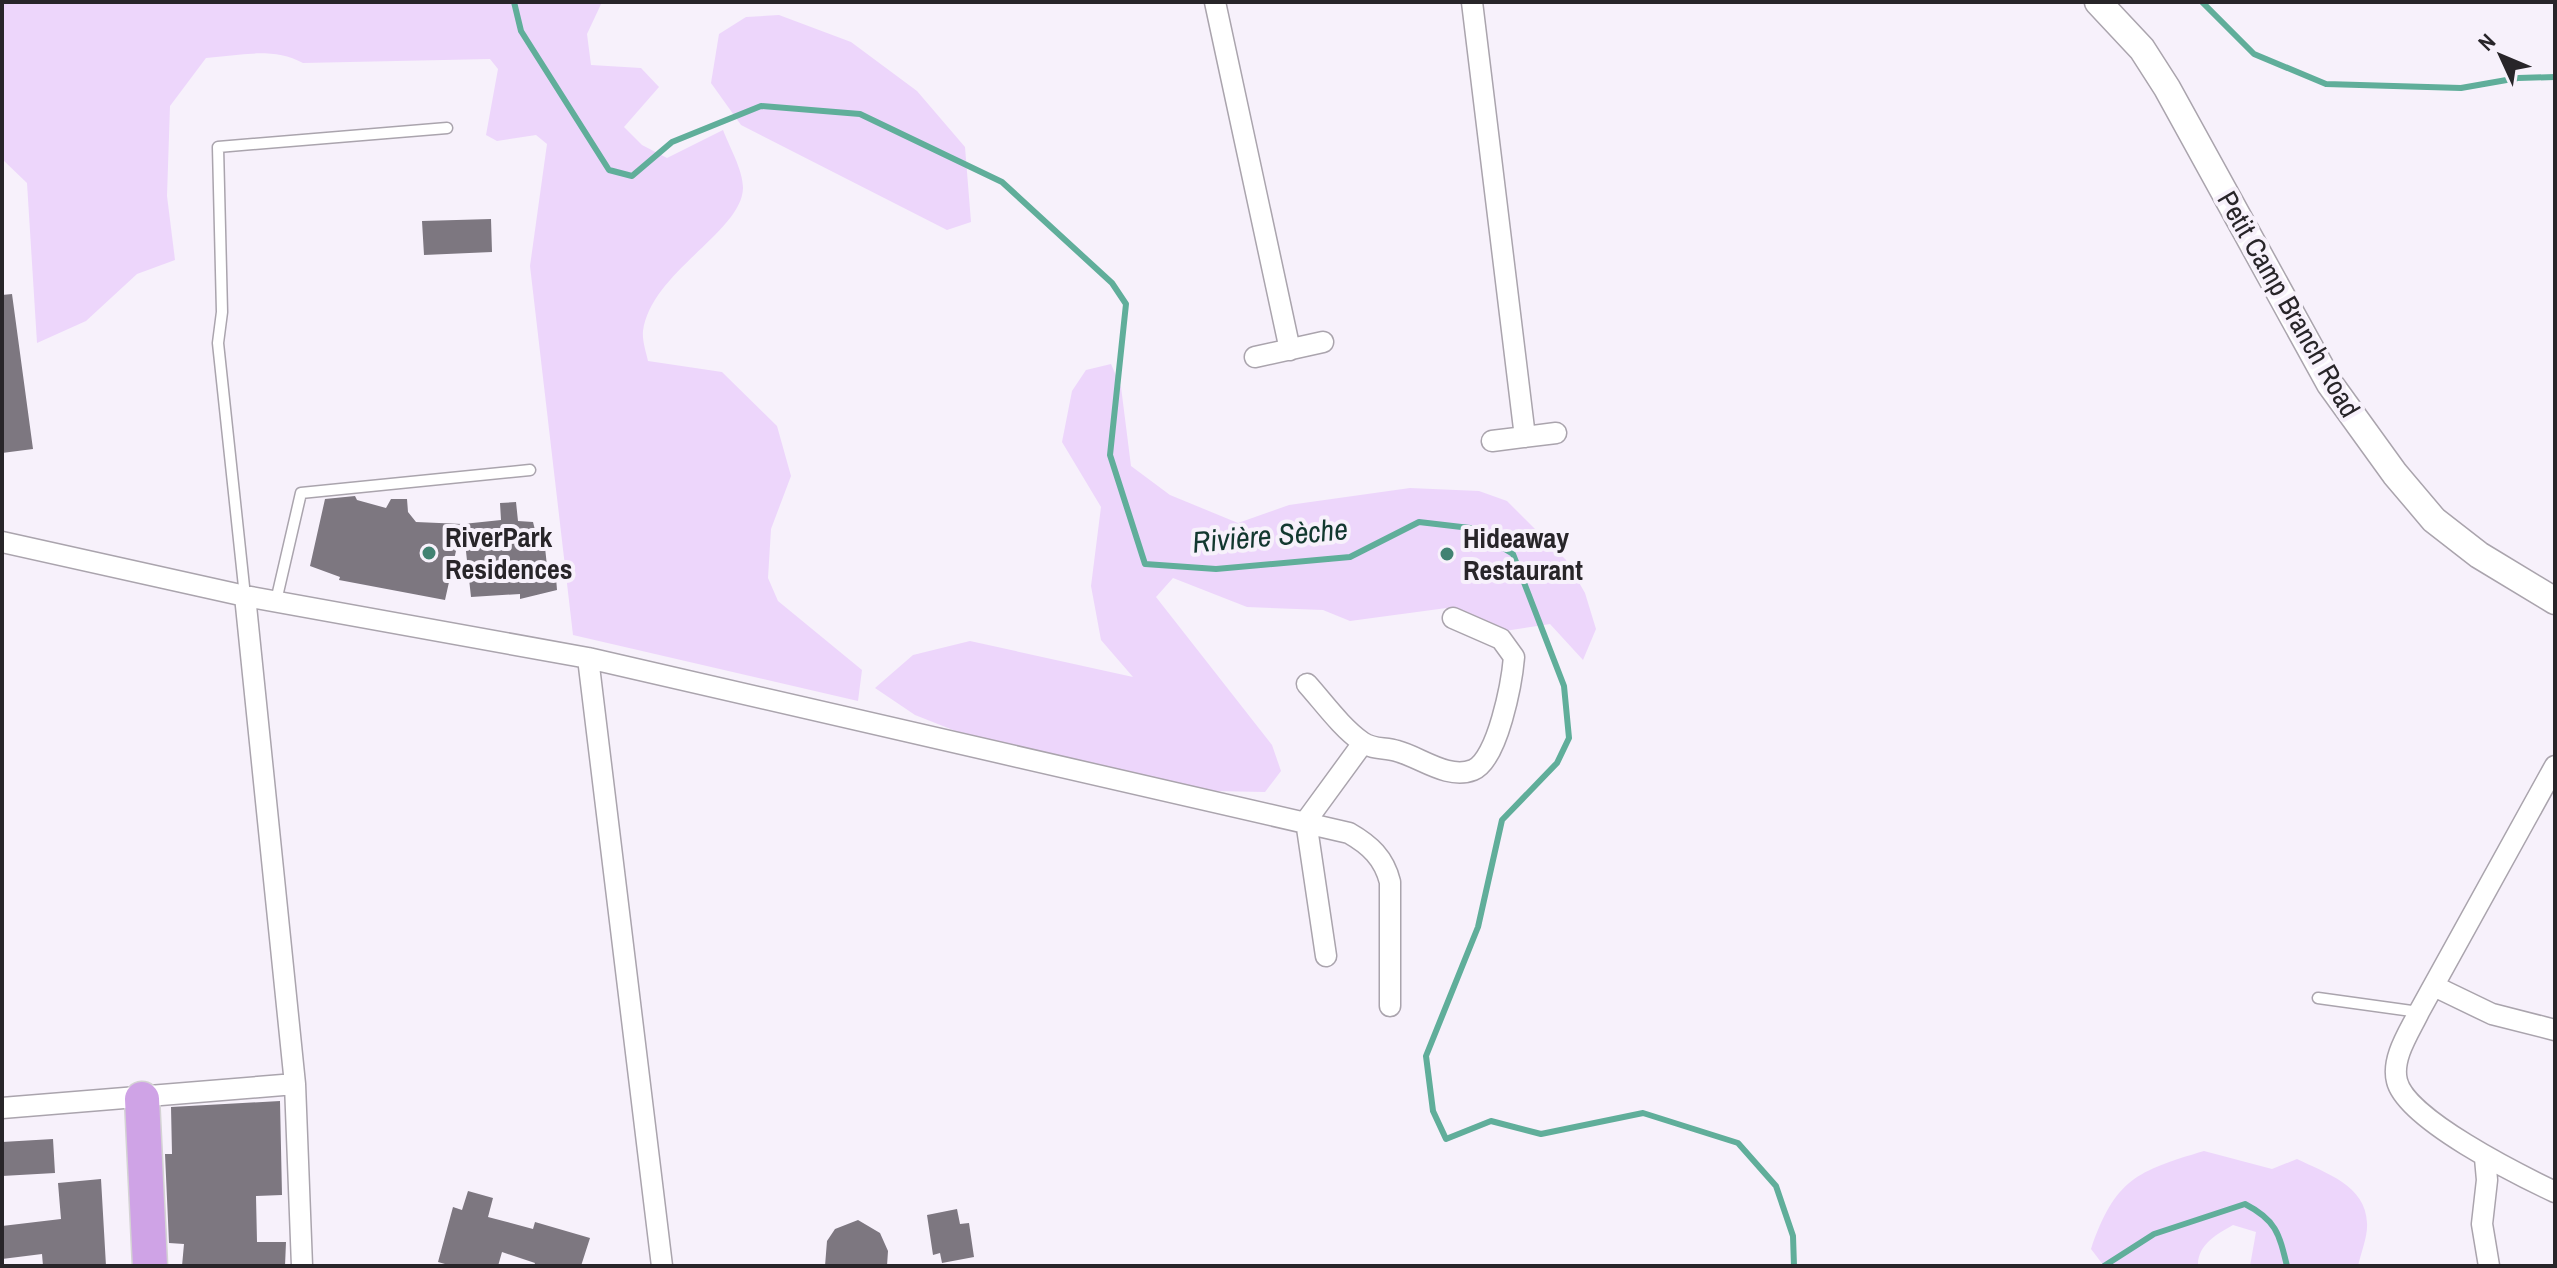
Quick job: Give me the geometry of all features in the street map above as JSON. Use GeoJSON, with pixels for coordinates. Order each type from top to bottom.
{"type":"FeatureCollection","features":[{"type":"Feature","properties":{"kind":"main road"},"geometry":{"type":"LineString","coordinates":[[142,1099],[150,1266]]}},
{"type":"Feature","properties":{"kind":"street"},"geometry":{"type":"LineString","coordinates":[[1215,2],[1290,350]]}},
{"type":"Feature","properties":{"kind":"street"},"geometry":{"type":"LineString","coordinates":[[1472,2],[1525,437]]}},
{"type":"Feature","properties":{"kind":"street","name":"Petit Camp Branch Road"},"geometry":{"type":"LineString","coordinates":[[2098,2],[2142,49],[2167,88],[2330,384],[2395,474],[2434,520],[2479,555],[2555,601]]}},
{"type":"Feature","properties":{"kind":"street"},"geometry":{"type":"LineString","coordinates":[[1255,357],[1323,342]]}},
{"type":"Feature","properties":{"kind":"street"},"geometry":{"type":"LineString","coordinates":[[1492,441],[1556,433]]}},
{"type":"Feature","properties":{"kind":"street"},"geometry":{"type":"LineString","coordinates":[[2,542],[245,596],[588,658],[1349,833],[1365,842],[1386,866],[1390,882],[1390,1006]]}},
{"type":"Feature","properties":{"kind":"street"},"geometry":{"type":"LineString","coordinates":[[245,596],[295,1084],[302,1266]]}},
{"type":"Feature","properties":{"kind":"street"},"geometry":{"type":"LineString","coordinates":[[1307,684],[1363,743],[1375,749],[1396,750],[1454,772],[1473,770],[1486,760],[1511,687],[1514,657],[1501,639],[1453,618]]}},
{"type":"Feature","properties":{"kind":"street"},"geometry":{"type":"LineString","coordinates":[[588,658],[662,1266]]}},
{"type":"Feature","properties":{"kind":"street"},"geometry":{"type":"LineString","coordinates":[[1326,956],[1306,821],[1363,743]]}},
{"type":"Feature","properties":{"kind":"street"},"geometry":{"type":"LineString","coordinates":[[2555,766],[2549,789],[2419,1012],[2400,1051],[2396,1079],[2406,1099],[2433,1121],[2469,1143],[2485,1158],[2555,1192]]}},
{"type":"Feature","properties":{"kind":"street"},"geometry":{"type":"LineString","coordinates":[[2436,987],[2492,1014],[2555,1030]]}},
{"type":"Feature","properties":{"kind":"street"},"geometry":{"type":"LineString","coordinates":[[2,1108],[142,1099],[295,1084]]}},
{"type":"Feature","properties":{"kind":"street"},"geometry":{"type":"LineString","coordinates":[[2485,1158],[2487,1180],[2482,1224],[2489,1266]]}},
{"type":"Feature","properties":{"kind":"lane"},"geometry":{"type":"LineString","coordinates":[[245,596],[218,343],[222,312],[218,147],[447,128]]}},
{"type":"Feature","properties":{"kind":"lane"},"geometry":{"type":"LineString","coordinates":[[276,601],[301,493],[530,470]]}},
{"type":"Feature","properties":{"kind":"lane"},"geometry":{"type":"LineString","coordinates":[[2318,998],[2419,1012]]}},
{"type":"Feature","properties":{"kind":"shaded area"},"geometry":{"type":"Polygon","coordinates":[[[2,2],[602,2],[587,34],[591,65],[641,68],[659,87],[624,127],[642,145],[667,158],[723,130],[738,166],[743,188],[739,204],[728,221],[678,271],[650,310],[643,331],[648,361],[722,372],[777,426],[791,476],[771,529],[768,578],[778,601],[862,670],[858,701],[573,635],[530,266],[547,144],[536,135],[497,141],[486,135],[498,69],[490,59],[303,63],[280,55],[256,53],[206,58],[170,106],[167,196],[175,260],[137,274],[86,321],[37,343],[27,183],[2,159],[2,2]]]}},
{"type":"Feature","properties":{"kind":"shaded area"},"geometry":{"type":"Polygon","coordinates":[[[779,15],[851,42],[917,91],[965,147],[971,222],[947,230],[741,125],[711,83],[719,34],[746,17],[779,15]]]}},
{"type":"Feature","properties":{"kind":"shaded area"},"geometry":{"type":"Polygon","coordinates":[[[1111,364],[1121,387],[1131,466],[1170,495],[1238,523],[1289,505],[1410,488],[1479,491],[1507,501],[1566,560],[1585,593],[1596,629],[1583,660],[1550,624],[1498,632],[1454,607],[1350,621],[1323,610],[1247,607],[1173,578],[1156,597],[1272,745],[1281,771],[1265,792],[1213,791],[986,743],[915,715],[875,688],[913,655],[970,641],[1133,677],[1101,640],[1091,586],[1101,507],[1062,442],[1072,391],[1086,370],[1111,364]]]}},
{"type":"Feature","properties":{"kind":"shaded area"},"geometry":{"type":"Polygon","coordinates":[[[2204,1151],[2272,1169],[2297,1159],[2342,1182],[2360,1199],[2365,1210],[2366,1233],[2358,1266],[2250,1266],[2256,1232],[2233,1225],[2204,1246],[2198,1266],[2104,1266],[2091,1249],[2109,1207],[2120,1193],[2145,1172],[2204,1151]]]}},
{"type":"Feature","properties":{"kind":"building"},"geometry":{"type":"Polygon","coordinates":[[[491,219],[492,252],[424,255],[422,221],[491,219]]]}},
{"type":"Feature","properties":{"kind":"building"},"geometry":{"type":"Polygon","coordinates":[[[12,294],[33,449],[2,453],[2,295],[12,294]]]}},
{"type":"Feature","properties":{"kind":"building","name":"RiverPark Residences"},"geometry":{"type":"Polygon","coordinates":[[[355,496],[357,500],[386,508],[391,499],[407,499],[408,512],[416,522],[462,524],[445,600],[339,580],[340,577],[310,566],[325,499],[355,496]]]}},
{"type":"Feature","properties":{"kind":"building"},"geometry":{"type":"Polygon","coordinates":[[[516,502],[518,521],[533,522],[535,530],[543,529],[547,566],[555,565],[557,590],[520,599],[520,594],[471,597],[463,524],[501,520],[500,503],[516,502]]]}},
{"type":"Feature","properties":{"kind":"building"},"geometry":{"type":"Polygon","coordinates":[[[280,1101],[282,1195],[256,1196],[257,1242],[286,1242],[285,1266],[182,1266],[184,1244],[169,1243],[165,1154],[172,1154],[171,1107],[280,1101]]]}},
{"type":"Feature","properties":{"kind":"building"},"geometry":{"type":"Polygon","coordinates":[[[53,1139],[55,1173],[2,1176],[2,1142],[53,1139]]]}},
{"type":"Feature","properties":{"kind":"building"},"geometry":{"type":"Polygon","coordinates":[[[101,1179],[106,1266],[43,1266],[42,1254],[2,1259],[2,1226],[61,1219],[58,1183],[101,1179]]]}},
{"type":"Feature","properties":{"kind":"building"},"geometry":{"type":"Polygon","coordinates":[[[468,1191],[493,1198],[488,1217],[533,1229],[535,1222],[590,1238],[581,1266],[534,1266],[535,1263],[502,1252],[498,1266],[452,1266],[438,1262],[453,1207],[462,1210],[468,1191]]]}},
{"type":"Feature","properties":{"kind":"building"},"geometry":{"type":"Polygon","coordinates":[[[957,1209],[960,1224],[969,1223],[974,1257],[942,1263],[940,1253],[933,1255],[927,1215],[957,1209]]]}},
{"type":"Feature","properties":{"kind":"building"},"geometry":{"type":"Polygon","coordinates":[[[858,1220],[880,1233],[888,1251],[887,1266],[825,1266],[827,1241],[835,1229],[858,1220]]]}},
{"type":"Feature","properties":{"kind":"waterway","name":"Rivière Sèche"},"geometry":{"type":"LineString","coordinates":[[514,2],[521,31],[609,170],[632,176],[672,142],[761,106],[860,114],[1002,182],[1112,283],[1126,304],[1110,455],[1145,564],[1216,569],[1350,557],[1419,522],[1470,528],[1513,554],[1564,686],[1569,738],[1557,763],[1502,820],[1478,927],[1426,1056],[1433,1111],[1446,1139],[1491,1121],[1541,1134],[1643,1113],[1738,1143],[1776,1186],[1793,1236],[1794,1266]]}},
{"type":"Feature","properties":{"kind":"waterway"},"geometry":{"type":"LineString","coordinates":[[2202,2],[2254,54],[2326,84],[2461,88],[2518,78],[2555,77]]}},
{"type":"Feature","properties":{"kind":"waterway","name":"Rivière Sèche"},"geometry":{"type":"LineString","coordinates":[[2104,1266],[2154,1234],[2245,1204],[2264,1216],[2275,1229],[2287,1266]]}},
{"type":"Feature","properties":{"kind":"place","name":"RiverPark Residences"},"geometry":{"type":"Point","coordinates":[429,553]}},
{"type":"Feature","properties":{"kind":"place","name":"Hideaway Restaurant"},"geometry":{"type":"Point","coordinates":[1447,554]}}]}
